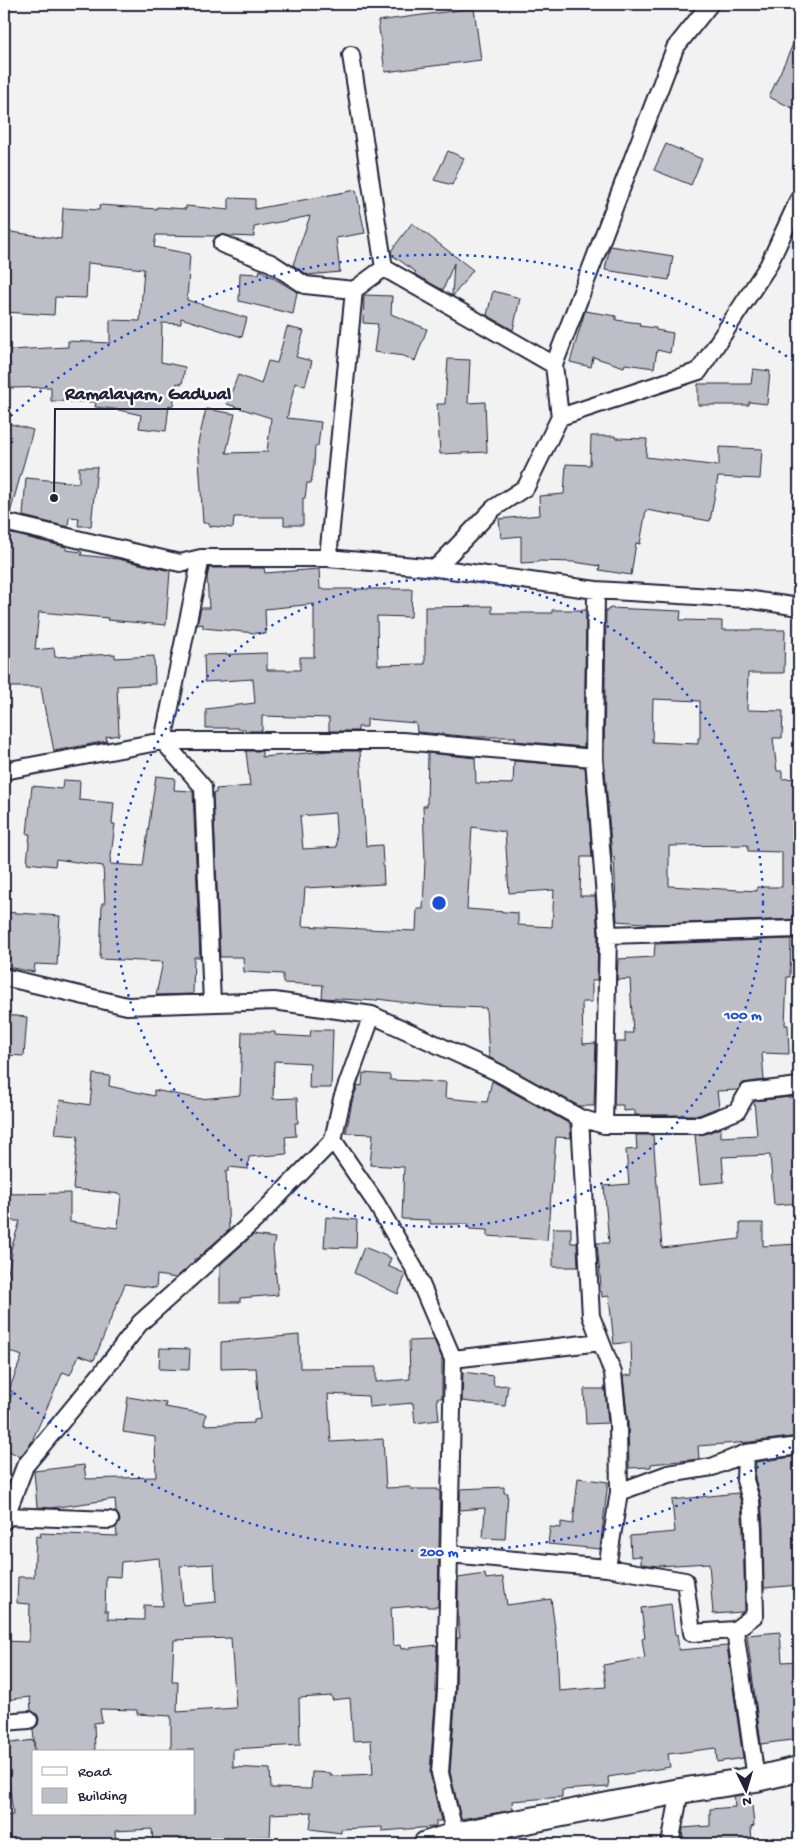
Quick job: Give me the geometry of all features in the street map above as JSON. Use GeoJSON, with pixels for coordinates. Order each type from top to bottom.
{"type":"FeatureCollection","features":[{"type":"Feature","properties":{"kind":"main road"},"geometry":{"type":"LineString","coordinates":[[426,1844],[455,1835],[799,1770]]}},
{"type":"Feature","properties":{"kind":"street"},"geometry":{"type":"LineString","coordinates":[[436,568],[494,508],[526,487],[560,417],[554,365],[676,48],[710,4]]}},
{"type":"Feature","properties":{"kind":"street"},"geometry":{"type":"LineString","coordinates":[[350,55],[384,268]]}},
{"type":"Feature","properties":{"kind":"street"},"geometry":{"type":"LineString","coordinates":[[560,417],[698,371],[768,266],[799,198]]}},
{"type":"Feature","properties":{"kind":"street"},"geometry":{"type":"LineString","coordinates":[[222,244],[271,264],[305,285],[354,290],[384,268]]}},
{"type":"Feature","properties":{"kind":"street"},"geometry":{"type":"LineString","coordinates":[[384,268],[554,365]]}},
{"type":"Feature","properties":{"kind":"street"},"geometry":{"type":"LineString","coordinates":[[328,558],[354,290]]}},
{"type":"Feature","properties":{"kind":"street"},"geometry":{"type":"LineString","coordinates":[[4,522],[180,563],[201,558],[328,558],[436,568],[596,590],[746,599],[799,607]]}},
{"type":"Feature","properties":{"kind":"street"},"geometry":{"type":"LineString","coordinates":[[163,741],[201,558]]}},
{"type":"Feature","properties":{"kind":"street"},"geometry":{"type":"LineString","coordinates":[[596,590],[594,758],[608,935],[604,1125]]}},
{"type":"Feature","properties":{"kind":"street"},"geometry":{"type":"LineString","coordinates":[[163,741],[203,787],[212,1003]]}},
{"type":"Feature","properties":{"kind":"street"},"geometry":{"type":"LineString","coordinates":[[4,771],[163,741],[402,741],[594,758]]}},
{"type":"Feature","properties":{"kind":"street"},"geometry":{"type":"LineString","coordinates":[[608,935],[799,929]]}},
{"type":"Feature","properties":{"kind":"street"},"geometry":{"type":"LineString","coordinates":[[4,977],[126,1006],[274,1001],[372,1015],[497,1072],[580,1118],[604,1125],[701,1125],[738,1111],[748,1092],[799,1086]]}},
{"type":"Feature","properties":{"kind":"street"},"geometry":{"type":"LineString","coordinates":[[110,1520],[5,1518],[25,1466],[140,1323],[256,1219],[333,1140],[342,1099],[372,1015]]}},
{"type":"Feature","properties":{"kind":"street"},"geometry":{"type":"LineString","coordinates":[[580,1118],[591,1316],[613,1373],[618,1423],[619,1492],[607,1568]]}},
{"type":"Feature","properties":{"kind":"street"},"geometry":{"type":"LineString","coordinates":[[333,1140],[376,1203],[414,1268],[453,1359],[446,1690],[440,1773],[455,1835]]}},
{"type":"Feature","properties":{"kind":"street"},"geometry":{"type":"LineString","coordinates":[[453,1359],[601,1342]]}},
{"type":"Feature","properties":{"kind":"street"},"geometry":{"type":"LineString","coordinates":[[619,1492],[668,1474],[712,1468],[746,1453],[799,1446]]}},
{"type":"Feature","properties":{"kind":"street"},"geometry":{"type":"LineString","coordinates":[[449,1554],[607,1568],[685,1581],[692,1633],[735,1630],[754,1615],[753,1529],[751,1500],[745,1480],[746,1453]]}},
{"type":"Feature","properties":{"kind":"street"},"geometry":{"type":"LineString","coordinates":[[735,1630],[756,1779]]}},
{"type":"Feature","properties":{"kind":"street"},"geometry":{"type":"LineString","coordinates":[[4,1722],[29,1720]]}},
{"type":"Feature","properties":{"kind":"street"},"geometry":{"type":"LineString","coordinates":[[670,1844],[680,1791]]}},
{"type":"Feature","properties":{"kind":"building"},"geometry":{"type":"Polygon","coordinates":[[[474,8],[481,60],[385,72],[378,21],[474,8]]]}},
{"type":"Feature","properties":{"kind":"building"},"geometry":{"type":"Polygon","coordinates":[[[799,31],[799,111],[769,97],[799,31]]]}},
{"type":"Feature","properties":{"kind":"building"},"geometry":{"type":"Polygon","coordinates":[[[666,144],[702,159],[691,185],[654,170],[666,144]]]}},
{"type":"Feature","properties":{"kind":"building"},"geometry":{"type":"Polygon","coordinates":[[[448,151],[464,158],[452,185],[434,180],[448,151]]]}},
{"type":"Feature","properties":{"kind":"building"},"geometry":{"type":"Polygon","coordinates":[[[356,190],[365,233],[336,238],[340,272],[308,275],[293,265],[310,216],[254,227],[254,237],[221,234],[216,236],[156,235],[154,247],[190,254],[187,300],[247,318],[242,337],[181,318],[181,324],[162,323],[161,362],[185,367],[182,384],[177,383],[173,406],[169,405],[166,431],[139,428],[141,415],[95,407],[96,402],[51,401],[51,387],[11,388],[9,350],[68,347],[68,341],[110,343],[110,320],[140,321],[144,269],[88,263],[86,298],[55,297],[54,315],[4,312],[4,231],[61,239],[63,208],[99,210],[100,205],[186,209],[186,206],[229,210],[229,198],[255,199],[255,209],[356,190]]]}},
{"type":"Feature","properties":{"kind":"building"},"geometry":{"type":"Polygon","coordinates":[[[412,223],[473,270],[453,296],[454,263],[443,290],[414,274],[416,272],[392,255],[391,251],[412,223]]]}},
{"type":"Feature","properties":{"kind":"building"},"geometry":{"type":"Polygon","coordinates":[[[610,246],[673,256],[669,280],[605,270],[610,246]]]}},
{"type":"Feature","properties":{"kind":"building"},"geometry":{"type":"Polygon","coordinates":[[[260,270],[297,292],[293,314],[239,301],[240,273],[259,274],[260,270]]]}},
{"type":"Feature","properties":{"kind":"building"},"geometry":{"type":"Polygon","coordinates":[[[493,291],[520,298],[513,330],[487,315],[493,291]]]}},
{"type":"Feature","properties":{"kind":"building"},"geometry":{"type":"Polygon","coordinates":[[[364,295],[392,296],[391,314],[427,329],[415,361],[404,356],[374,352],[378,324],[363,323],[364,295]]]}},
{"type":"Feature","properties":{"kind":"building"},"geometry":{"type":"Polygon","coordinates":[[[585,311],[616,316],[616,320],[640,323],[639,326],[673,333],[670,353],[657,350],[654,368],[625,364],[624,367],[593,357],[591,367],[570,362],[585,311]]]}},
{"type":"Feature","properties":{"kind":"building"},"geometry":{"type":"Polygon","coordinates":[[[287,327],[304,331],[296,357],[312,361],[305,386],[295,383],[287,418],[321,422],[318,446],[315,446],[311,483],[307,483],[305,498],[303,498],[303,525],[284,525],[284,517],[234,517],[233,528],[209,526],[209,523],[203,523],[198,443],[206,409],[235,414],[226,453],[267,452],[271,418],[227,404],[238,375],[261,384],[268,361],[277,363],[287,327]]]}},
{"type":"Feature","properties":{"kind":"building"},"geometry":{"type":"Polygon","coordinates":[[[448,359],[470,360],[468,403],[485,402],[487,452],[440,454],[437,404],[445,404],[448,359]]]}},
{"type":"Feature","properties":{"kind":"building"},"geometry":{"type":"Polygon","coordinates":[[[753,369],[770,371],[767,404],[749,402],[749,405],[698,405],[698,384],[751,384],[753,369]]]}},
{"type":"Feature","properties":{"kind":"building"},"geometry":{"type":"Polygon","coordinates":[[[4,422],[33,430],[10,513],[4,512],[4,422]]]}},
{"type":"Feature","properties":{"kind":"building"},"geometry":{"type":"Polygon","coordinates":[[[591,436],[647,439],[646,457],[719,466],[719,447],[762,449],[760,479],[718,477],[710,521],[646,510],[640,544],[636,543],[631,575],[599,570],[600,566],[574,562],[538,561],[521,563],[521,536],[501,538],[499,519],[540,515],[539,496],[564,494],[566,464],[590,465],[591,436]]]}},
{"type":"Feature","properties":{"kind":"building"},"geometry":{"type":"Polygon","coordinates":[[[79,467],[97,467],[91,526],[78,526],[79,518],[69,517],[68,527],[23,516],[26,478],[79,483],[79,467]]]}},
{"type":"Feature","properties":{"kind":"building"},"geometry":{"type":"Polygon","coordinates":[[[4,532],[66,547],[66,550],[82,552],[81,555],[118,559],[170,571],[166,625],[39,612],[35,650],[54,648],[55,657],[115,654],[115,658],[154,656],[155,684],[117,686],[119,735],[106,737],[107,741],[54,751],[41,687],[4,687],[4,532]]]}},
{"type":"Feature","properties":{"kind":"building"},"geometry":{"type":"Polygon","coordinates":[[[209,568],[264,568],[265,573],[319,569],[320,589],[412,589],[411,617],[377,616],[378,665],[425,664],[425,607],[492,606],[492,613],[552,613],[552,610],[586,610],[584,747],[515,741],[516,737],[474,737],[417,732],[416,723],[367,719],[367,727],[358,727],[358,731],[329,731],[329,718],[262,716],[262,731],[245,731],[245,729],[238,728],[206,728],[206,709],[255,703],[253,679],[205,682],[204,655],[267,653],[267,670],[300,670],[300,657],[314,657],[314,604],[265,609],[266,634],[203,628],[203,624],[197,625],[201,608],[209,608],[207,578],[209,568]]]}},
{"type":"Feature","properties":{"kind":"building"},"geometry":{"type":"Polygon","coordinates":[[[609,608],[681,611],[680,620],[722,621],[722,630],[785,630],[784,673],[748,673],[747,710],[783,711],[782,738],[773,738],[777,771],[782,771],[782,779],[799,778],[799,919],[655,924],[617,921],[614,857],[612,857],[604,758],[606,610],[609,610],[609,608]],[[653,699],[652,742],[698,744],[698,738],[700,738],[700,701],[653,699]],[[748,845],[669,846],[669,886],[757,891],[757,887],[782,887],[782,852],[748,851],[748,845]]]}},
{"type":"Feature","properties":{"kind":"building"},"geometry":{"type":"Polygon","coordinates":[[[246,751],[262,751],[262,757],[329,751],[360,751],[366,846],[382,845],[384,884],[305,888],[302,926],[416,931],[417,909],[423,909],[425,860],[423,806],[427,806],[428,753],[475,758],[476,783],[513,784],[514,761],[585,767],[592,857],[581,857],[580,896],[595,896],[598,935],[597,980],[592,981],[592,1002],[582,1002],[583,1044],[596,1043],[594,1106],[579,1106],[489,1057],[486,1008],[433,1006],[377,999],[377,1001],[322,998],[323,985],[283,983],[283,974],[244,972],[243,957],[220,957],[213,793],[216,793],[216,789],[250,786],[246,751]],[[335,813],[300,816],[303,849],[337,847],[335,813]],[[472,827],[467,909],[518,913],[518,925],[552,927],[554,890],[509,893],[505,832],[472,827]]]}},
{"type":"Feature","properties":{"kind":"building"},"geometry":{"type":"Polygon","coordinates":[[[156,776],[175,778],[174,790],[193,791],[200,957],[194,957],[193,994],[156,995],[163,962],[100,959],[102,903],[105,903],[103,866],[56,859],[55,866],[27,863],[30,834],[27,834],[32,786],[62,789],[63,780],[80,781],[79,800],[114,803],[112,824],[115,824],[110,864],[143,866],[156,776]]]}},
{"type":"Feature","properties":{"kind":"building"},"geometry":{"type":"Polygon","coordinates":[[[4,912],[60,916],[57,965],[35,964],[34,972],[7,967],[9,947],[4,946],[4,912]]]}},
{"type":"Feature","properties":{"kind":"building"},"geometry":{"type":"Polygon","coordinates":[[[791,939],[790,977],[787,977],[785,1025],[788,1025],[789,1054],[762,1053],[764,1080],[743,1083],[738,1090],[717,1091],[719,1107],[699,1115],[635,1115],[635,1110],[623,1111],[623,1105],[614,1105],[616,1042],[625,1042],[625,1033],[633,1033],[630,979],[617,980],[618,959],[654,957],[655,944],[791,939]]]}},
{"type":"Feature","properties":{"kind":"building"},"geometry":{"type":"Polygon","coordinates":[[[4,1015],[27,1017],[24,1056],[4,1055],[4,1015]]]}},
{"type":"Feature","properties":{"kind":"building"},"geometry":{"type":"Polygon","coordinates":[[[311,1030],[333,1030],[331,1088],[309,1088],[310,1063],[274,1061],[273,1099],[297,1098],[298,1123],[295,1123],[296,1136],[285,1137],[287,1154],[249,1157],[248,1169],[229,1167],[229,1171],[226,1171],[229,1230],[194,1259],[194,1262],[176,1278],[157,1275],[156,1288],[125,1284],[94,1360],[79,1355],[70,1375],[63,1372],[31,1443],[20,1457],[4,1448],[4,1411],[13,1392],[9,1390],[22,1356],[4,1349],[4,1303],[10,1274],[8,1273],[12,1253],[10,1252],[20,1221],[4,1221],[4,1194],[70,1193],[70,1222],[118,1228],[121,1194],[73,1189],[78,1136],[55,1134],[60,1100],[90,1105],[93,1074],[110,1076],[109,1086],[154,1096],[154,1090],[201,1099],[240,1095],[242,1032],[275,1032],[275,1035],[310,1037],[311,1030]]]}},
{"type":"Feature","properties":{"kind":"building"},"geometry":{"type":"Polygon","coordinates":[[[363,1073],[390,1075],[390,1080],[446,1082],[445,1098],[487,1102],[492,1081],[570,1124],[571,1138],[556,1137],[547,1240],[487,1236],[487,1230],[469,1229],[469,1224],[430,1224],[430,1220],[402,1219],[404,1167],[370,1165],[373,1134],[346,1133],[352,1102],[358,1085],[362,1086],[363,1073]]]}},
{"type":"Feature","properties":{"kind":"building"},"geometry":{"type":"Polygon","coordinates":[[[799,1096],[799,1203],[774,1205],[770,1155],[722,1157],[724,1182],[700,1184],[695,1135],[705,1134],[721,1128],[721,1137],[757,1135],[754,1101],[799,1096]]]}},
{"type":"Feature","properties":{"kind":"building"},"geometry":{"type":"Polygon","coordinates":[[[636,1135],[653,1135],[662,1248],[740,1239],[740,1223],[763,1223],[763,1246],[799,1244],[799,1436],[698,1446],[699,1459],[651,1464],[651,1467],[629,1468],[628,1422],[623,1376],[632,1375],[631,1342],[614,1344],[609,1296],[602,1297],[597,1243],[609,1243],[604,1186],[629,1184],[626,1150],[637,1149],[636,1135]]]}},
{"type":"Feature","properties":{"kind":"building"},"geometry":{"type":"Polygon","coordinates":[[[326,1217],[357,1220],[356,1248],[324,1247],[326,1217]]]}},
{"type":"Feature","properties":{"kind":"building"},"geometry":{"type":"Polygon","coordinates":[[[553,1228],[571,1228],[571,1243],[577,1243],[578,1267],[553,1267],[553,1228]]]}},
{"type":"Feature","properties":{"kind":"building"},"geometry":{"type":"Polygon","coordinates":[[[253,1235],[275,1238],[273,1249],[278,1295],[240,1298],[240,1302],[220,1302],[220,1265],[253,1235]]]}},
{"type":"Feature","properties":{"kind":"building"},"geometry":{"type":"Polygon","coordinates":[[[364,1247],[391,1258],[388,1266],[406,1274],[398,1294],[354,1273],[364,1247]]]}},
{"type":"Feature","properties":{"kind":"building"},"geometry":{"type":"Polygon","coordinates":[[[299,1335],[300,1368],[376,1367],[376,1382],[410,1379],[409,1341],[434,1340],[442,1358],[442,1398],[437,1398],[439,1420],[415,1423],[413,1403],[369,1407],[368,1396],[328,1394],[331,1442],[383,1439],[386,1488],[411,1487],[411,1489],[438,1489],[440,1491],[438,1607],[427,1607],[427,1605],[391,1608],[393,1646],[400,1645],[401,1649],[437,1645],[430,1773],[441,1821],[436,1821],[436,1826],[433,1827],[382,1831],[382,1827],[341,1829],[341,1833],[310,1829],[312,1812],[271,1814],[270,1837],[258,1837],[258,1843],[153,1844],[152,1829],[115,1831],[116,1844],[4,1844],[4,1816],[13,1815],[8,1772],[4,1772],[4,1744],[34,1740],[33,1729],[38,1725],[39,1719],[37,1714],[31,1711],[30,1697],[4,1700],[4,1641],[29,1642],[30,1604],[17,1603],[18,1577],[34,1577],[36,1536],[41,1537],[40,1533],[117,1536],[116,1527],[120,1521],[116,1512],[115,1499],[51,1508],[37,1507],[34,1471],[84,1465],[86,1479],[156,1477],[155,1437],[123,1432],[128,1397],[166,1403],[165,1407],[206,1414],[204,1425],[254,1423],[254,1420],[260,1419],[256,1368],[221,1369],[221,1342],[299,1335]],[[159,1558],[121,1562],[120,1577],[106,1576],[105,1611],[108,1611],[108,1619],[144,1620],[144,1605],[163,1606],[159,1558]],[[214,1564],[180,1566],[183,1605],[216,1602],[214,1564]],[[231,1638],[174,1640],[172,1681],[178,1681],[177,1712],[236,1708],[231,1638]],[[332,1696],[299,1698],[300,1745],[233,1749],[233,1767],[270,1769],[271,1788],[311,1789],[312,1772],[331,1773],[330,1776],[373,1774],[371,1740],[353,1741],[350,1698],[332,1700],[332,1696]]]}},
{"type":"Feature","properties":{"kind":"building"},"geometry":{"type":"Polygon","coordinates":[[[160,1348],[190,1349],[189,1370],[159,1369],[160,1348]]]}},
{"type":"Feature","properties":{"kind":"building"},"geometry":{"type":"Polygon","coordinates":[[[463,1372],[493,1376],[494,1386],[508,1385],[505,1406],[462,1401],[463,1372]]]}},
{"type":"Feature","properties":{"kind":"building"},"geometry":{"type":"Polygon","coordinates":[[[584,1389],[605,1389],[608,1423],[586,1424],[584,1389]]]}},
{"type":"Feature","properties":{"kind":"building"},"geometry":{"type":"Polygon","coordinates":[[[799,1456],[799,1585],[764,1588],[763,1528],[761,1499],[755,1479],[756,1462],[799,1456]]]}},
{"type":"Feature","properties":{"kind":"building"},"geometry":{"type":"Polygon","coordinates":[[[578,1478],[608,1482],[600,1549],[548,1544],[550,1527],[561,1528],[561,1522],[573,1524],[578,1478]]]}},
{"type":"Feature","properties":{"kind":"building"},"geometry":{"type":"Polygon","coordinates":[[[504,1487],[504,1493],[508,1493],[505,1539],[483,1538],[485,1508],[460,1510],[460,1489],[504,1487]]]}},
{"type":"Feature","properties":{"kind":"building"},"geometry":{"type":"Polygon","coordinates":[[[738,1493],[741,1502],[743,1529],[745,1610],[742,1612],[713,1614],[709,1563],[658,1566],[641,1564],[641,1556],[631,1557],[630,1536],[675,1532],[672,1500],[738,1493]]]}},
{"type":"Feature","properties":{"kind":"building"},"geometry":{"type":"Polygon","coordinates":[[[485,1574],[486,1579],[503,1577],[507,1605],[551,1599],[557,1643],[559,1691],[606,1687],[603,1665],[645,1658],[642,1639],[645,1638],[641,1608],[671,1604],[679,1650],[727,1646],[743,1758],[717,1762],[716,1748],[668,1754],[670,1767],[608,1777],[609,1787],[562,1790],[562,1797],[512,1801],[513,1810],[461,1819],[450,1772],[456,1690],[457,1638],[460,1638],[458,1578],[485,1574]]]}},
{"type":"Feature","properties":{"kind":"building"},"geometry":{"type":"Polygon","coordinates":[[[780,1632],[782,1662],[799,1661],[799,1739],[761,1744],[747,1635],[780,1632]]]}},
{"type":"Feature","properties":{"kind":"building"},"geometry":{"type":"Polygon","coordinates":[[[751,1794],[754,1826],[751,1827],[752,1844],[682,1844],[683,1828],[710,1826],[710,1809],[735,1807],[734,1796],[751,1794]]]}},
{"type":"Feature","properties":{"kind":"place","name":"Ramalayam, Gadwal"},"geometry":{"type":"Point","coordinates":[54,498]}}]}
